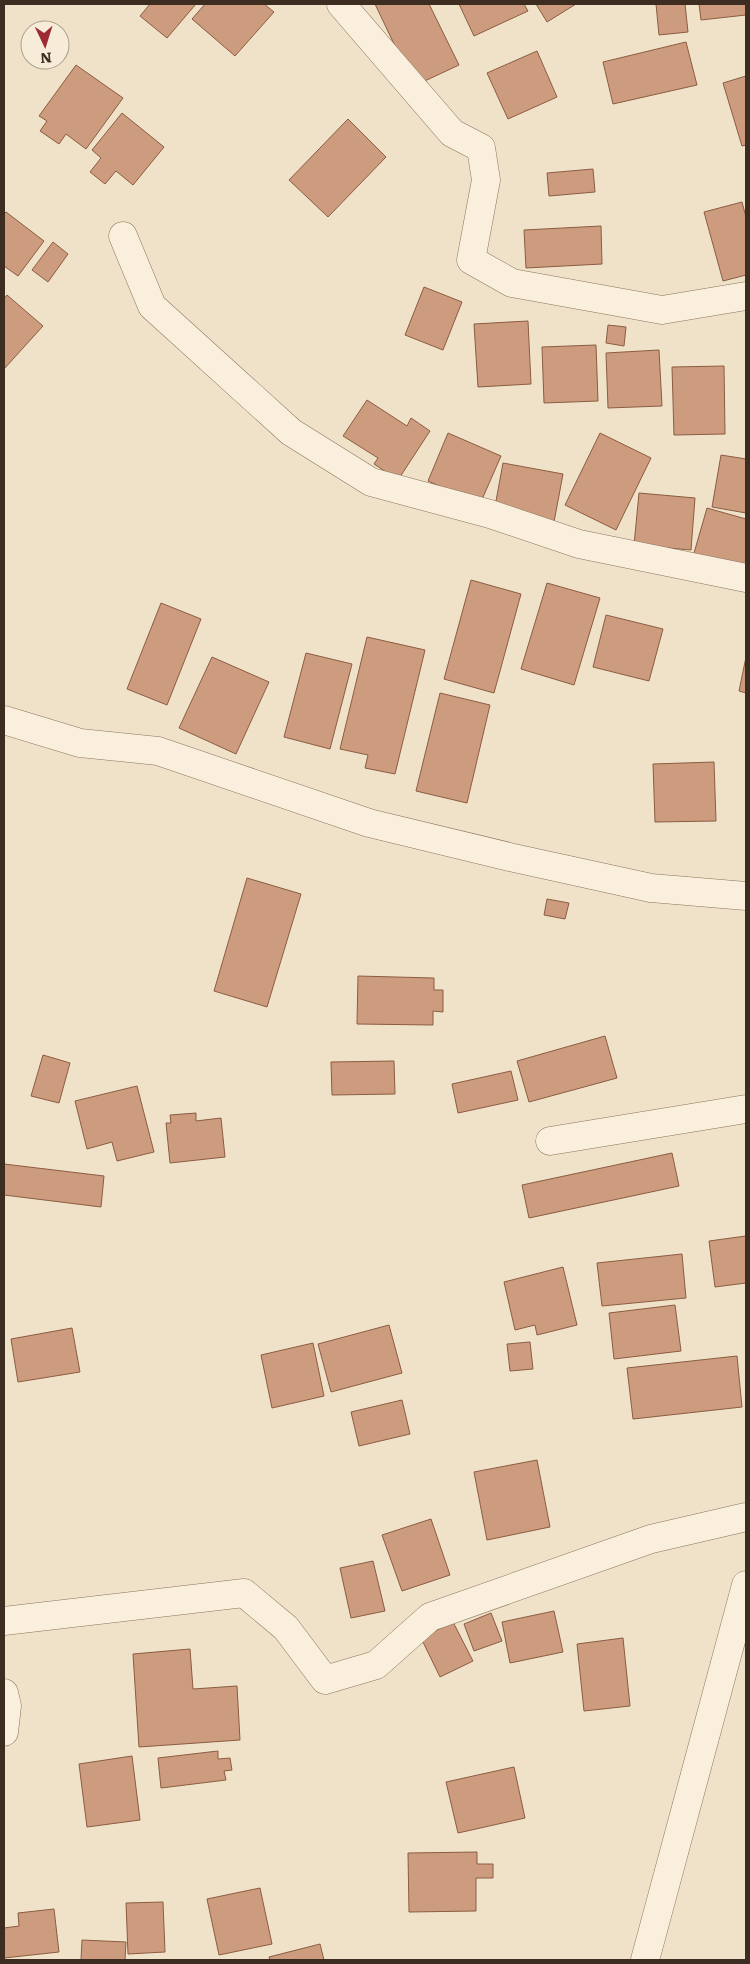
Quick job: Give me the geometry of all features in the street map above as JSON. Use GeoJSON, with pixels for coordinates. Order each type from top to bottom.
{"type":"FeatureCollection","features":[{"type":"Feature","properties":{"kind":"street"},"geometry":{"type":"LineString","coordinates":[[341,4],[452,133],[481,148],[486,180],[471,260],[512,283],[662,310],[746,296]]}},
{"type":"Feature","properties":{"kind":"street"},"geometry":{"type":"LineString","coordinates":[[123,236],[152,306],[291,432],[371,482],[490,514],[579,544],[746,578]]}},
{"type":"Feature","properties":{"kind":"street"},"geometry":{"type":"LineString","coordinates":[[4,720],[80,743],[158,751],[369,823],[514,858],[651,888],[746,896]]}},
{"type":"Feature","properties":{"kind":"street"},"geometry":{"type":"LineString","coordinates":[[550,1141],[746,1109]]}},
{"type":"Feature","properties":{"kind":"street"},"geometry":{"type":"LineString","coordinates":[[4,1622],[244,1593],[286,1628],[325,1680],[376,1665],[430,1617],[650,1538],[746,1517]]}},
{"type":"Feature","properties":{"kind":"street"},"geometry":{"type":"LineString","coordinates":[[645,1960],[746,1585]]}},
{"type":"Feature","properties":{"kind":"street"},"geometry":{"type":"LineString","coordinates":[[4,1693],[7,1706],[4,1732]]}},
{"type":"Feature","properties":{"kind":"building"},"geometry":{"type":"Polygon","coordinates":[[[150,4],[196,4],[167,38],[140,16],[150,4]]]}},
{"type":"Feature","properties":{"kind":"building"},"geometry":{"type":"Polygon","coordinates":[[[205,4],[264,4],[274,12],[235,56],[192,19],[205,4]]]}},
{"type":"Feature","properties":{"kind":"building"},"geometry":{"type":"Polygon","coordinates":[[[375,4],[429,4],[459,65],[414,86],[375,4]]]}},
{"type":"Feature","properties":{"kind":"building"},"geometry":{"type":"Polygon","coordinates":[[[459,4],[524,4],[528,11],[474,36],[459,4]]]}},
{"type":"Feature","properties":{"kind":"building"},"geometry":{"type":"Polygon","coordinates":[[[536,4],[576,4],[547,22],[536,4]]]}},
{"type":"Feature","properties":{"kind":"building"},"geometry":{"type":"Polygon","coordinates":[[[656,4],[685,4],[688,32],[659,35],[656,4]]]}},
{"type":"Feature","properties":{"kind":"building"},"geometry":{"type":"Polygon","coordinates":[[[699,4],[746,4],[746,15],[701,20],[699,4]]]}},
{"type":"Feature","properties":{"kind":"building"},"geometry":{"type":"Polygon","coordinates":[[[686,42],[697,85],[613,104],[603,62],[686,42]]]}},
{"type":"Feature","properties":{"kind":"building"},"geometry":{"type":"Polygon","coordinates":[[[537,51],[557,97],[508,119],[487,73],[537,51]]]}},
{"type":"Feature","properties":{"kind":"building"},"geometry":{"type":"Polygon","coordinates":[[[76,65],[123,98],[86,149],[66,134],[59,144],[40,131],[47,121],[39,116],[76,65]]]}},
{"type":"Feature","properties":{"kind":"building"},"geometry":{"type":"Polygon","coordinates":[[[746,76],[746,145],[742,146],[723,83],[746,76]]]}},
{"type":"Feature","properties":{"kind":"building"},"geometry":{"type":"Polygon","coordinates":[[[122,113],[164,147],[133,185],[116,171],[105,184],[90,172],[101,158],[92,150],[122,113]]]}},
{"type":"Feature","properties":{"kind":"building"},"geometry":{"type":"Polygon","coordinates":[[[348,119],[386,157],[328,217],[289,180],[348,119]]]}},
{"type":"Feature","properties":{"kind":"building"},"geometry":{"type":"Polygon","coordinates":[[[593,169],[595,192],[549,196],[547,173],[593,169]]]}},
{"type":"Feature","properties":{"kind":"building"},"geometry":{"type":"Polygon","coordinates":[[[742,202],[746,217],[746,275],[723,281],[704,212],[742,202]]]}},
{"type":"Feature","properties":{"kind":"building"},"geometry":{"type":"Polygon","coordinates":[[[6,212],[44,241],[18,276],[4,266],[4,214],[6,212]]]}},
{"type":"Feature","properties":{"kind":"building"},"geometry":{"type":"Polygon","coordinates":[[[601,226],[602,264],[526,268],[524,230],[601,226]]]}},
{"type":"Feature","properties":{"kind":"building"},"geometry":{"type":"Polygon","coordinates":[[[53,242],[68,254],[48,282],[32,270],[53,242]]]}},
{"type":"Feature","properties":{"kind":"building"},"geometry":{"type":"Polygon","coordinates":[[[424,287],[462,302],[443,350],[405,335],[424,287]]]}},
{"type":"Feature","properties":{"kind":"building"},"geometry":{"type":"Polygon","coordinates":[[[7,295],[43,326],[4,369],[4,299],[7,295]]]}},
{"type":"Feature","properties":{"kind":"building"},"geometry":{"type":"Polygon","coordinates":[[[528,321],[531,384],[478,387],[474,324],[528,321]]]}},
{"type":"Feature","properties":{"kind":"building"},"geometry":{"type":"Polygon","coordinates":[[[608,325],[626,327],[624,346],[606,343],[608,325]]]}},
{"type":"Feature","properties":{"kind":"building"},"geometry":{"type":"Polygon","coordinates":[[[596,345],[598,401],[544,403],[542,347],[596,345]]]}},
{"type":"Feature","properties":{"kind":"building"},"geometry":{"type":"Polygon","coordinates":[[[659,350],[662,406],[608,408],[606,353],[659,350]]]}},
{"type":"Feature","properties":{"kind":"building"},"geometry":{"type":"Polygon","coordinates":[[[724,366],[725,434],[674,435],[672,367],[724,366]]]}},
{"type":"Feature","properties":{"kind":"building"},"geometry":{"type":"Polygon","coordinates":[[[367,400],[407,426],[411,418],[430,431],[398,480],[374,464],[378,458],[343,436],[367,400]]]}},
{"type":"Feature","properties":{"kind":"building"},"geometry":{"type":"Polygon","coordinates":[[[448,433],[501,456],[480,504],[428,481],[448,433]]]}},
{"type":"Feature","properties":{"kind":"building"},"geometry":{"type":"Polygon","coordinates":[[[600,433],[651,458],[616,530],[565,505],[600,433]]]}},
{"type":"Feature","properties":{"kind":"building"},"geometry":{"type":"Polygon","coordinates":[[[721,455],[746,459],[746,513],[712,507],[721,455]]]}},
{"type":"Feature","properties":{"kind":"building"},"geometry":{"type":"Polygon","coordinates":[[[503,463],[563,474],[554,522],[494,512],[503,463]]]}},
{"type":"Feature","properties":{"kind":"building"},"geometry":{"type":"Polygon","coordinates":[[[639,493],[695,498],[691,550],[634,545],[639,493]]]}},
{"type":"Feature","properties":{"kind":"building"},"geometry":{"type":"Polygon","coordinates":[[[707,508],[746,519],[746,561],[742,575],[692,560],[707,508]]]}},
{"type":"Feature","properties":{"kind":"building"},"geometry":{"type":"Polygon","coordinates":[[[471,580],[521,594],[494,693],[444,679],[471,580]]]}},
{"type":"Feature","properties":{"kind":"building"},"geometry":{"type":"Polygon","coordinates":[[[547,583],[600,598],[574,685],[521,669],[547,583]]]}},
{"type":"Feature","properties":{"kind":"building"},"geometry":{"type":"Polygon","coordinates":[[[161,603],[201,619],[167,705],[127,689],[161,603]]]}},
{"type":"Feature","properties":{"kind":"building"},"geometry":{"type":"Polygon","coordinates":[[[606,615],[663,629],[649,681],[593,667],[606,615]]]}},
{"type":"Feature","properties":{"kind":"building"},"geometry":{"type":"Polygon","coordinates":[[[367,637],[425,650],[395,774],[365,768],[368,755],[340,749],[367,637]]]}},
{"type":"Feature","properties":{"kind":"building"},"geometry":{"type":"Polygon","coordinates":[[[306,653],[352,664],[330,749],[284,737],[306,653]]]}},
{"type":"Feature","properties":{"kind":"building"},"geometry":{"type":"Polygon","coordinates":[[[212,657],[269,682],[236,754],[179,728],[212,657]]]}},
{"type":"Feature","properties":{"kind":"building"},"geometry":{"type":"Polygon","coordinates":[[[746,657],[746,693],[739,691],[746,657]]]}},
{"type":"Feature","properties":{"kind":"building"},"geometry":{"type":"Polygon","coordinates":[[[440,693],[490,705],[467,803],[416,791],[440,693]]]}},
{"type":"Feature","properties":{"kind":"building"},"geometry":{"type":"Polygon","coordinates":[[[714,762],[716,821],[655,822],[653,764],[714,762]]]}},
{"type":"Feature","properties":{"kind":"building"},"geometry":{"type":"Polygon","coordinates":[[[247,878],[301,894],[267,1007],[214,991],[247,878]]]}},
{"type":"Feature","properties":{"kind":"building"},"geometry":{"type":"Polygon","coordinates":[[[547,899],[569,903],[565,919],[544,915],[547,899]]]}},
{"type":"Feature","properties":{"kind":"building"},"geometry":{"type":"Polygon","coordinates":[[[358,976],[434,978],[434,990],[443,990],[443,1012],[433,1011],[433,1025],[357,1024],[358,976]]]}},
{"type":"Feature","properties":{"kind":"building"},"geometry":{"type":"Polygon","coordinates":[[[605,1036],[617,1078],[529,1102],[517,1061],[605,1036]]]}},
{"type":"Feature","properties":{"kind":"building"},"geometry":{"type":"Polygon","coordinates":[[[43,1055],[70,1063],[59,1103],[31,1096],[43,1055]]]}},
{"type":"Feature","properties":{"kind":"building"},"geometry":{"type":"Polygon","coordinates":[[[394,1061],[395,1094],[332,1095],[331,1062],[394,1061]]]}},
{"type":"Feature","properties":{"kind":"building"},"geometry":{"type":"Polygon","coordinates":[[[511,1071],[518,1100],[458,1113],[452,1084],[511,1071]]]}},
{"type":"Feature","properties":{"kind":"building"},"geometry":{"type":"Polygon","coordinates":[[[137,1086],[154,1152],[117,1161],[112,1142],[87,1149],[75,1101],[137,1086]]]}},
{"type":"Feature","properties":{"kind":"building"},"geometry":{"type":"Polygon","coordinates":[[[196,1113],[196,1121],[221,1118],[225,1157],[170,1163],[166,1123],[171,1123],[170,1115],[196,1113]]]}},
{"type":"Feature","properties":{"kind":"building"},"geometry":{"type":"Polygon","coordinates":[[[672,1153],[679,1186],[529,1218],[522,1185],[672,1153]]]}},
{"type":"Feature","properties":{"kind":"building"},"geometry":{"type":"Polygon","coordinates":[[[4,1164],[104,1176],[101,1207],[4,1195],[4,1164]]]}},
{"type":"Feature","properties":{"kind":"building"},"geometry":{"type":"Polygon","coordinates":[[[746,1236],[746,1283],[715,1287],[709,1241],[746,1236]]]}},
{"type":"Feature","properties":{"kind":"building"},"geometry":{"type":"Polygon","coordinates":[[[682,1254],[686,1298],[602,1306],[597,1263],[682,1254]]]}},
{"type":"Feature","properties":{"kind":"building"},"geometry":{"type":"Polygon","coordinates":[[[563,1267],[577,1325],[537,1335],[535,1325],[515,1330],[504,1282],[563,1267]]]}},
{"type":"Feature","properties":{"kind":"building"},"geometry":{"type":"Polygon","coordinates":[[[675,1305],[681,1351],[614,1359],[609,1313],[675,1305]]]}},
{"type":"Feature","properties":{"kind":"building"},"geometry":{"type":"Polygon","coordinates":[[[389,1325],[402,1373],[331,1392],[318,1344],[389,1325]]]}},
{"type":"Feature","properties":{"kind":"building"},"geometry":{"type":"Polygon","coordinates":[[[72,1328],[80,1372],[18,1382],[11,1339],[72,1328]]]}},
{"type":"Feature","properties":{"kind":"building"},"geometry":{"type":"Polygon","coordinates":[[[530,1342],[533,1369],[510,1371],[507,1344],[530,1342]]]}},
{"type":"Feature","properties":{"kind":"building"},"geometry":{"type":"Polygon","coordinates":[[[313,1343],[324,1396],[272,1408],[261,1355],[313,1343]]]}},
{"type":"Feature","properties":{"kind":"building"},"geometry":{"type":"Polygon","coordinates":[[[737,1356],[742,1407],[633,1419],[627,1368],[737,1356]]]}},
{"type":"Feature","properties":{"kind":"building"},"geometry":{"type":"Polygon","coordinates":[[[402,1400],[410,1434],[359,1446],[351,1412],[402,1400]]]}},
{"type":"Feature","properties":{"kind":"building"},"geometry":{"type":"Polygon","coordinates":[[[537,1460],[550,1527],[487,1540],[474,1472],[537,1460]]]}},
{"type":"Feature","properties":{"kind":"building"},"geometry":{"type":"Polygon","coordinates":[[[431,1519],[450,1575],[402,1591],[382,1535],[431,1519]]]}},
{"type":"Feature","properties":{"kind":"building"},"geometry":{"type":"Polygon","coordinates":[[[373,1561],[385,1611],[351,1618],[340,1568],[373,1561]]]}},
{"type":"Feature","properties":{"kind":"building"},"geometry":{"type":"Polygon","coordinates":[[[554,1611],[563,1652],[510,1663],[502,1622],[554,1611]]]}},
{"type":"Feature","properties":{"kind":"building"},"geometry":{"type":"Polygon","coordinates":[[[491,1613],[502,1641],[474,1651],[464,1624],[491,1613]]]}},
{"type":"Feature","properties":{"kind":"building"},"geometry":{"type":"Polygon","coordinates":[[[453,1622],[473,1661],[440,1677],[421,1638],[453,1622]]]}},
{"type":"Feature","properties":{"kind":"building"},"geometry":{"type":"Polygon","coordinates":[[[623,1638],[630,1706],[584,1711],[577,1644],[623,1638]]]}},
{"type":"Feature","properties":{"kind":"building"},"geometry":{"type":"Polygon","coordinates":[[[190,1649],[193,1689],[237,1686],[240,1740],[139,1747],[133,1654],[190,1649]]]}},
{"type":"Feature","properties":{"kind":"building"},"geometry":{"type":"Polygon","coordinates":[[[218,1751],[218,1759],[230,1758],[232,1770],[224,1771],[226,1780],[161,1788],[158,1758],[218,1751]]]}},
{"type":"Feature","properties":{"kind":"building"},"geometry":{"type":"Polygon","coordinates":[[[132,1756],[140,1820],[87,1827],[79,1764],[132,1756]]]}},
{"type":"Feature","properties":{"kind":"building"},"geometry":{"type":"Polygon","coordinates":[[[514,1767],[525,1818],[458,1833],[446,1782],[514,1767]]]}},
{"type":"Feature","properties":{"kind":"building"},"geometry":{"type":"Polygon","coordinates":[[[477,1852],[477,1864],[493,1864],[493,1878],[476,1878],[476,1911],[409,1912],[408,1853],[477,1852]]]}},
{"type":"Feature","properties":{"kind":"building"},"geometry":{"type":"Polygon","coordinates":[[[260,1888],[272,1944],[219,1955],[207,1899],[260,1888]]]}},
{"type":"Feature","properties":{"kind":"building"},"geometry":{"type":"Polygon","coordinates":[[[163,1902],[165,1952],[128,1954],[126,1903],[163,1902]]]}},
{"type":"Feature","properties":{"kind":"building"},"geometry":{"type":"Polygon","coordinates":[[[54,1909],[59,1952],[4,1958],[4,1928],[19,1926],[18,1913],[54,1909]]]}},
{"type":"Feature","properties":{"kind":"building"},"geometry":{"type":"Polygon","coordinates":[[[82,1940],[126,1942],[125,1960],[81,1960],[82,1940]]]}},
{"type":"Feature","properties":{"kind":"building"},"geometry":{"type":"Polygon","coordinates":[[[320,1944],[324,1960],[270,1960],[269,1957],[320,1944]]]}}]}
